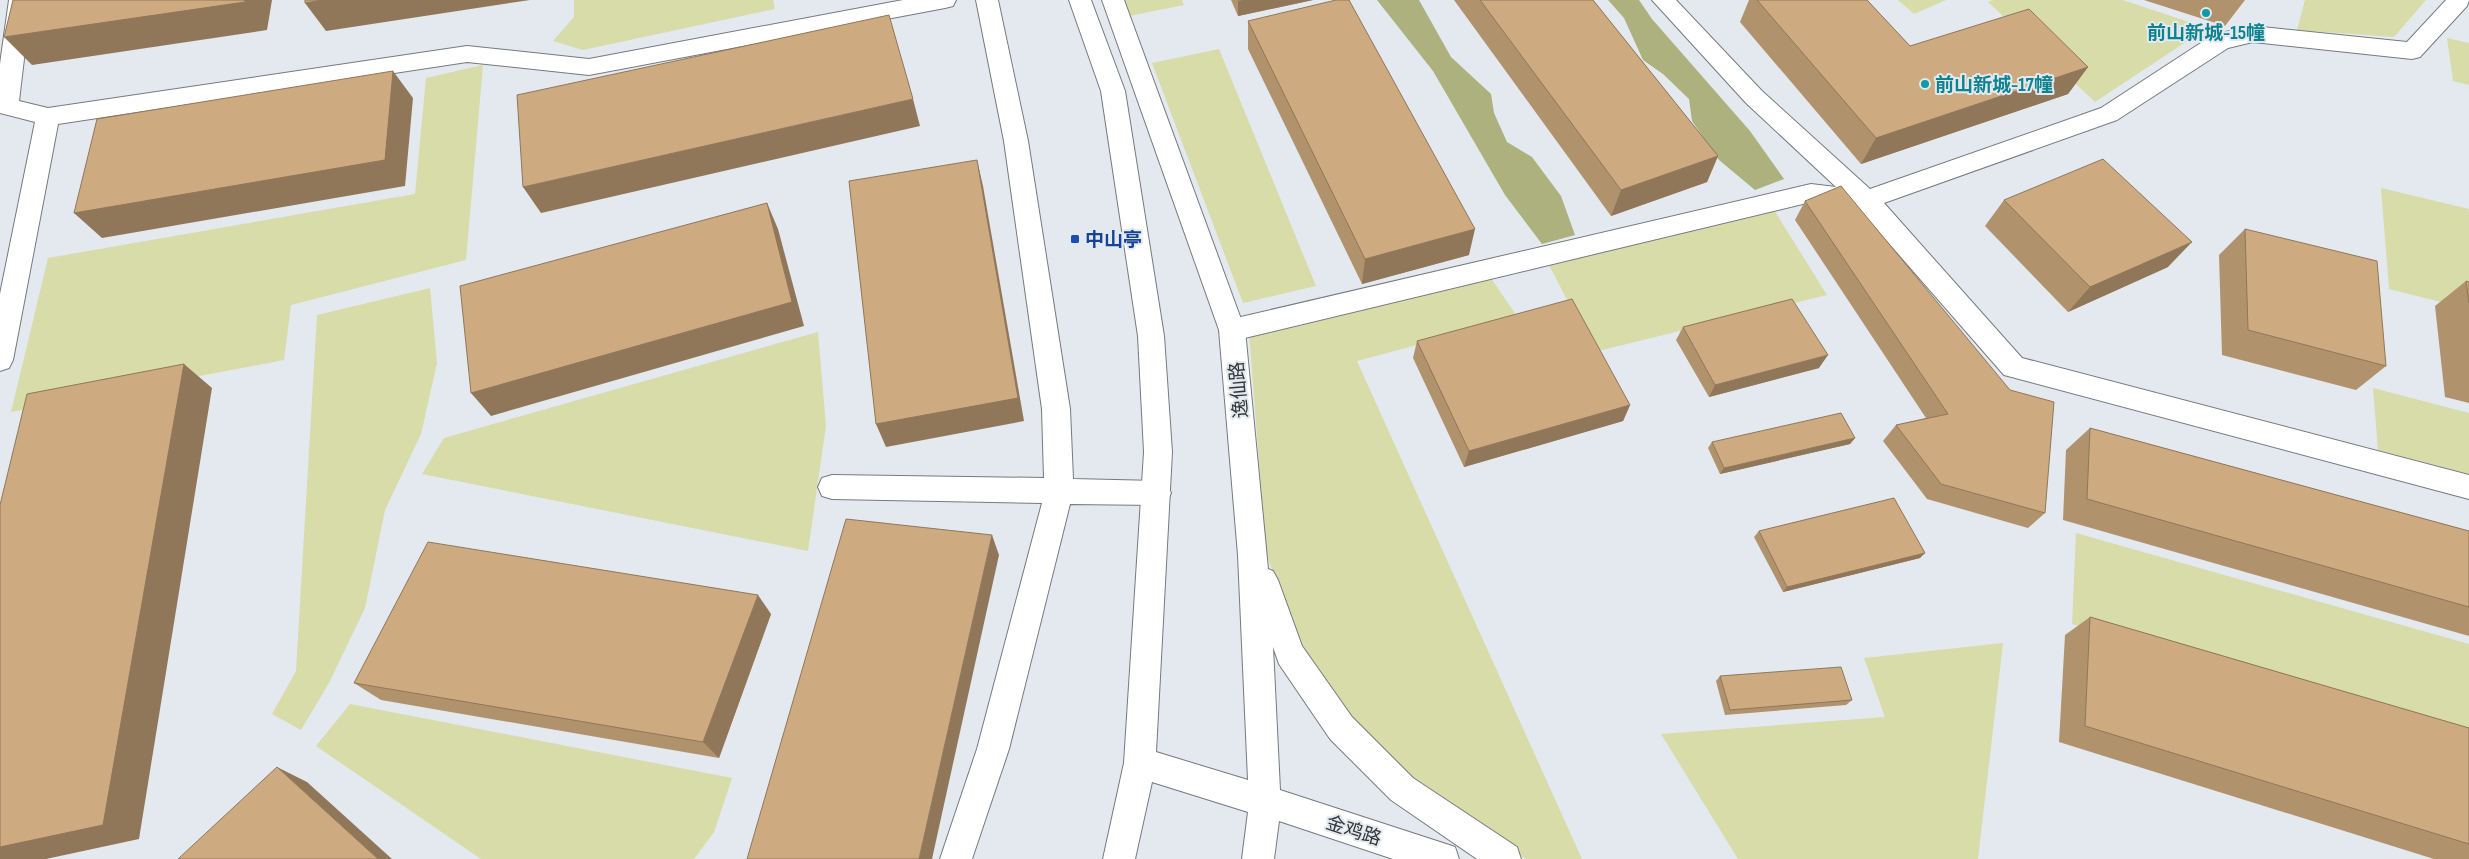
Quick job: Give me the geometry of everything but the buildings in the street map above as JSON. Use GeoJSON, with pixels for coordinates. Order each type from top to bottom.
{"type":"FeatureCollection","features":[{"type":"Feature","properties":{"kind":"main road"},"geometry":{"type":"LineString","coordinates":[[20,0],[6,106],[48,117],[467,54],[589,67],[945,0]]}},
{"type":"Feature","properties":{"kind":"main road"},"geometry":{"type":"LineString","coordinates":[[956,859],[993,750],[1059,490],[1056,409],[1016,141],[987,0]]}},
{"type":"Feature","properties":{"kind":"main road"},"geometry":{"type":"LineString","coordinates":[[1080,0],[1113,91],[1148,316],[1158,452],[1140,763],[1119,859]]}},
{"type":"Feature","properties":{"kind":"main road","name":"逸仙路"},"geometry":{"type":"LineString","coordinates":[[1113,0],[1232,330],[1253,556],[1265,801],[1258,859]]}},
{"type":"Feature","properties":{"kind":"main road"},"geometry":{"type":"LineString","coordinates":[[1663,0],[1754,97],[1866,200],[2013,367],[2469,487]]}},
{"type":"Feature","properties":{"kind":"main road"},"geometry":{"type":"LineString","coordinates":[[1232,330],[1811,194],[1866,200],[2109,114],[2221,41],[2253,34],[2412,51],[2458,0]]}},
{"type":"Feature","properties":{"kind":"main road"},"geometry":{"type":"LineString","coordinates":[[0,360],[48,117]]}},
{"type":"Feature","properties":{"kind":"main road"},"geometry":{"type":"LineString","coordinates":[[832,487],[1157,493]]}},
{"type":"Feature","properties":{"kind":"main road"},"geometry":{"type":"LineString","coordinates":[[1253,556],[1290,654],[1341,728],[1402,789],[1505,859]]}},
{"type":"Feature","properties":{"kind":"main road","name":"金鸡路"},"geometry":{"type":"LineString","coordinates":[[1140,763],[1265,801],[1443,859]]}},
{"type":"Feature","properties":{"kind":"green space"},"geometry":{"type":"Polygon","coordinates":[[[574,0],[773,0],[775,9],[583,50],[553,41],[574,17],[574,0]]]}},
{"type":"Feature","properties":{"kind":"green space"},"geometry":{"type":"Polygon","coordinates":[[[1123,0],[1182,0],[1184,5],[1129,16],[1123,0]]]}},
{"type":"Feature","properties":{"kind":"green space"},"geometry":{"type":"Polygon","coordinates":[[[1377,0],[1419,0],[1451,57],[1491,94],[1494,113],[1507,142],[1532,157],[1561,196],[1575,235],[1542,244],[1505,195],[1433,71],[1377,0]]]}},
{"type":"Feature","properties":{"kind":"green space"},"geometry":{"type":"Polygon","coordinates":[[[1608,0],[1639,0],[1652,19],[1750,131],[1784,179],[1755,190],[1719,160],[1692,121],[1689,99],[1663,74],[1643,60],[1624,18],[1608,0]]]}},
{"type":"Feature","properties":{"kind":"green space"},"geometry":{"type":"Polygon","coordinates":[[[1898,0],[1946,0],[1914,14],[1898,0]]]}},
{"type":"Feature","properties":{"kind":"green space"},"geometry":{"type":"Polygon","coordinates":[[[1993,0],[2123,0],[2207,28],[2095,102],[1988,2],[1993,0]]]}},
{"type":"Feature","properties":{"kind":"green space"},"geometry":{"type":"Polygon","coordinates":[[[2305,0],[2426,0],[2394,37],[2297,30],[2305,0]]]}},
{"type":"Feature","properties":{"kind":"green space"},"geometry":{"type":"Polygon","coordinates":[[[2447,38],[2469,43],[2469,85],[2453,81],[2447,38]]]}},
{"type":"Feature","properties":{"kind":"green space"},"geometry":{"type":"Polygon","coordinates":[[[1219,49],[1316,286],[1243,303],[1152,63],[1219,49]]]}},
{"type":"Feature","properties":{"kind":"green space"},"geometry":{"type":"Polygon","coordinates":[[[483,65],[466,260],[291,305],[284,360],[11,412],[48,258],[415,194],[426,78],[483,65]]]}},
{"type":"Feature","properties":{"kind":"green space"},"geometry":{"type":"Polygon","coordinates":[[[2381,188],[2469,209],[2469,309],[2389,289],[2381,188]]]}},
{"type":"Feature","properties":{"kind":"green space"},"geometry":{"type":"Polygon","coordinates":[[[1774,210],[1827,295],[1594,352],[1548,263],[1774,210]]]}},
{"type":"Feature","properties":{"kind":"green space"},"geometry":{"type":"Polygon","coordinates":[[[1489,275],[1518,318],[1357,361],[1582,859],[1526,859],[1408,778],[1350,720],[1299,648],[1266,552],[1249,332],[1489,275]]]}},
{"type":"Feature","properties":{"kind":"green space"},"geometry":{"type":"Polygon","coordinates":[[[430,288],[437,363],[421,434],[385,510],[365,608],[329,683],[301,730],[272,714],[296,671],[317,315],[430,288]]]}},
{"type":"Feature","properties":{"kind":"green space"},"geometry":{"type":"Polygon","coordinates":[[[818,332],[826,426],[808,551],[422,474],[444,438],[818,332]]]}},
{"type":"Feature","properties":{"kind":"green space"},"geometry":{"type":"Polygon","coordinates":[[[2373,388],[2469,413],[2469,474],[2378,450],[2373,388]]]}},
{"type":"Feature","properties":{"kind":"green space"},"geometry":{"type":"Polygon","coordinates":[[[2076,533],[2469,644],[2469,740],[2072,624],[2076,533]]]}},
{"type":"Feature","properties":{"kind":"green space"},"geometry":{"type":"Polygon","coordinates":[[[2003,643],[1978,859],[1738,859],[1661,734],[1885,717],[1864,658],[2003,643]]]}},
{"type":"Feature","properties":{"kind":"green space"},"geometry":{"type":"Polygon","coordinates":[[[350,704],[732,778],[714,832],[694,859],[481,859],[316,746],[350,704]]]}},
{"type":"Feature","properties":{"kind":"place","name":"前山新城-15幢"},"geometry":{"type":"Point","coordinates":[2206,13]}},
{"type":"Feature","properties":{"kind":"place","name":"前山新城-17幢"},"geometry":{"type":"Point","coordinates":[1925,84]}},
{"type":"Feature","properties":{"kind":"place","name":"中山亭"},"geometry":{"type":"Point","coordinates":[1075,239]}}]}
